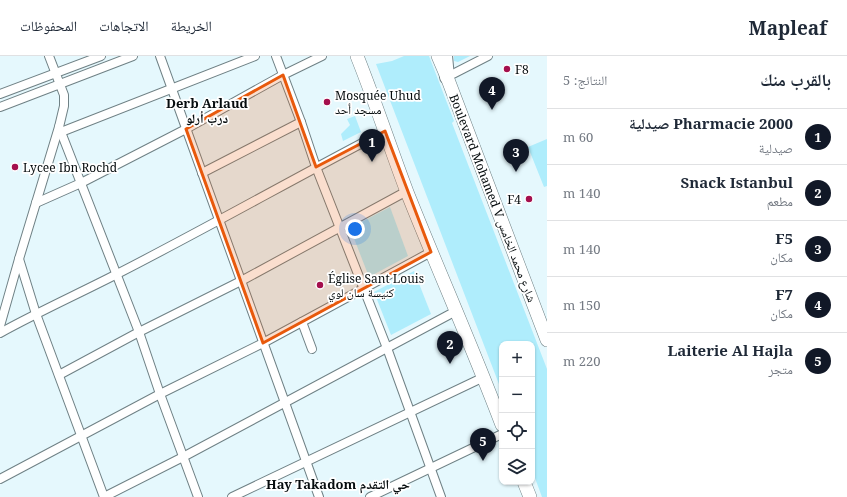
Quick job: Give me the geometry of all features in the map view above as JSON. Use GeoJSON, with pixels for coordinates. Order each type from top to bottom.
{"type":"FeatureCollection","features":[{"type":"Feature","properties":{"kind":"highway"},"geometry":{"type":"LineString","coordinates":[[446,56],[447,77]]}},
{"type":"Feature","properties":{"kind":"main road"},"geometry":{"type":"LineString","coordinates":[[357,56],[431,252],[499,416]]}},
{"type":"Feature","properties":{"kind":"main road","name":"Boulevard Mohamed V شارع محمد الخامس"},"geometry":{"type":"LineString","coordinates":[[438,56],[544,322],[547,340]]}},
{"type":"Feature","properties":{"kind":"main road"},"geometry":{"type":"LineString","coordinates":[[525,485],[530,497]]}},
{"type":"Feature","properties":{"kind":"street"},"geometry":{"type":"LineString","coordinates":[[0,326],[36,203],[60,129],[64,106],[64,95],[49,56]]}},
{"type":"Feature","properties":{"kind":"street"},"geometry":{"type":"LineString","coordinates":[[0,94],[101,56]]}},
{"type":"Feature","properties":{"kind":"street"},"geometry":{"type":"LineString","coordinates":[[0,107],[133,56]]}},
{"type":"Feature","properties":{"kind":"street"},"geometry":{"type":"LineString","coordinates":[[160,56],[319,497]]}},
{"type":"Feature","properties":{"kind":"street"},"geometry":{"type":"LineString","coordinates":[[60,129],[171,89],[255,56]]}},
{"type":"Feature","properties":{"kind":"street"},"geometry":{"type":"LineString","coordinates":[[276,56],[316,167],[387,348],[441,497]]}},
{"type":"Feature","properties":{"kind":"street"},"geometry":{"type":"LineString","coordinates":[[36,203],[81,183],[186,129],[283,75],[322,56]]}},
{"type":"Feature","properties":{"kind":"street"},"geometry":{"type":"LineString","coordinates":[[447,77],[488,56]]}},
{"type":"Feature","properties":{"kind":"street"},"geometry":{"type":"LineString","coordinates":[[202,173],[301,122]]}},
{"type":"Feature","properties":{"kind":"street"},"geometry":{"type":"LineString","coordinates":[[60,129],[139,332],[198,497]]}},
{"type":"Feature","properties":{"kind":"street"},"geometry":{"type":"LineString","coordinates":[[0,333],[116,274],[385,131]]}},
{"type":"Feature","properties":{"kind":"street"},"geometry":{"type":"LineString","coordinates":[[59,375],[139,332],[241,281],[407,191]]}},
{"type":"Feature","properties":{"kind":"street"},"geometry":{"type":"LineString","coordinates":[[0,479],[160,394],[263,343],[431,252]]}},
{"type":"Feature","properties":{"kind":"street"},"geometry":{"type":"LineString","coordinates":[[19,259],[36,314],[104,497],[183,457],[456,311]]}},
{"type":"Feature","properties":{"kind":"street"},"geometry":{"type":"LineString","coordinates":[[302,322],[312,349]]}},
{"type":"Feature","properties":{"kind":"street"},"geometry":{"type":"LineString","coordinates":[[232,497],[484,377]]}},
{"type":"Feature","properties":{"kind":"street"},"geometry":{"type":"LineString","coordinates":[[370,497],[499,435]]}},
{"type":"Feature","properties":{"kind":"highlighted area"},"geometry":{"type":"Polygon","coordinates":[[[283,75],[316,167],[385,131],[431,252],[263,343],[186,129],[283,75]]]}},
{"type":"Feature","properties":{"kind":"shaded area"},"geometry":{"type":"Polygon","coordinates":[[[404,56],[429,56],[454,121],[452,123],[547,369],[547,497],[542,497],[535,478],[535,341],[499,341],[499,384],[376,64],[392,61],[404,56]]]}},
{"type":"Feature","properties":{"kind":"shaded area"},"geometry":{"type":"Polygon","coordinates":[[[454,56],[470,56],[458,62],[454,61],[454,56]]]}},
{"type":"Feature","properties":{"kind":"shaded area"},"geometry":{"type":"Polygon","coordinates":[[[355,116],[361,132],[343,141],[341,134],[350,125],[347,119],[355,116]]]}},
{"type":"Feature","properties":{"kind":"shaded area"},"geometry":{"type":"Polygon","coordinates":[[[547,139],[547,186],[544,187],[528,147],[547,139]]]}},
{"type":"Feature","properties":{"kind":"shaded area"},"geometry":{"type":"Polygon","coordinates":[[[390,207],[408,256],[369,277],[350,228],[390,207]]]}},
{"type":"Feature","properties":{"kind":"shaded area"},"geometry":{"type":"Polygon","coordinates":[[[414,271],[431,314],[391,335],[374,292],[414,271]]]}},
{"type":"Feature","properties":{"kind":"place","name":"F8"},"geometry":{"type":"Point","coordinates":[507,69]}},
{"type":"Feature","properties":{"kind":"place","name":"Mosquée Uhud مسجد أحد"},"geometry":{"type":"Point","coordinates":[327,102]}},
{"type":"Feature","properties":{"kind":"place","name":"F7"},"geometry":{"type":"Point","coordinates":[492,110]}},
{"type":"Feature","properties":{"kind":"place","name":"Pharmacie 2000 صيدلية"},"geometry":{"type":"Point","coordinates":[372,162]}},
{"type":"Feature","properties":{"kind":"place","name":"Lycee Ibn Rochd"},"geometry":{"type":"Point","coordinates":[15,167]}},
{"type":"Feature","properties":{"kind":"place","name":"F5"},"geometry":{"type":"Point","coordinates":[516,172]}},
{"type":"Feature","properties":{"kind":"place","name":"F4"},"geometry":{"type":"Point","coordinates":[529,199]}},
{"type":"Feature","properties":{"kind":"place","name":"Église Sant Louis كنيسة سان لوي"},"geometry":{"type":"Point","coordinates":[320,285]}},
{"type":"Feature","properties":{"kind":"place","name":"Snack Istanbul"},"geometry":{"type":"Point","coordinates":[450,364]}},
{"type":"Feature","properties":{"kind":"place","name":"Laiterie Al Hajla"},"geometry":{"type":"Point","coordinates":[483,461]}},
{"type":"Feature","properties":{"kind":"district","name":"Derb Arlaud درب أرلو"},"geometry":{"type":"Point","coordinates":[207,110]}},
{"type":"Feature","properties":{"kind":"district","name":"Hay Takadom حي التقدم"},"geometry":{"type":"Point","coordinates":[338,484]}}]}
